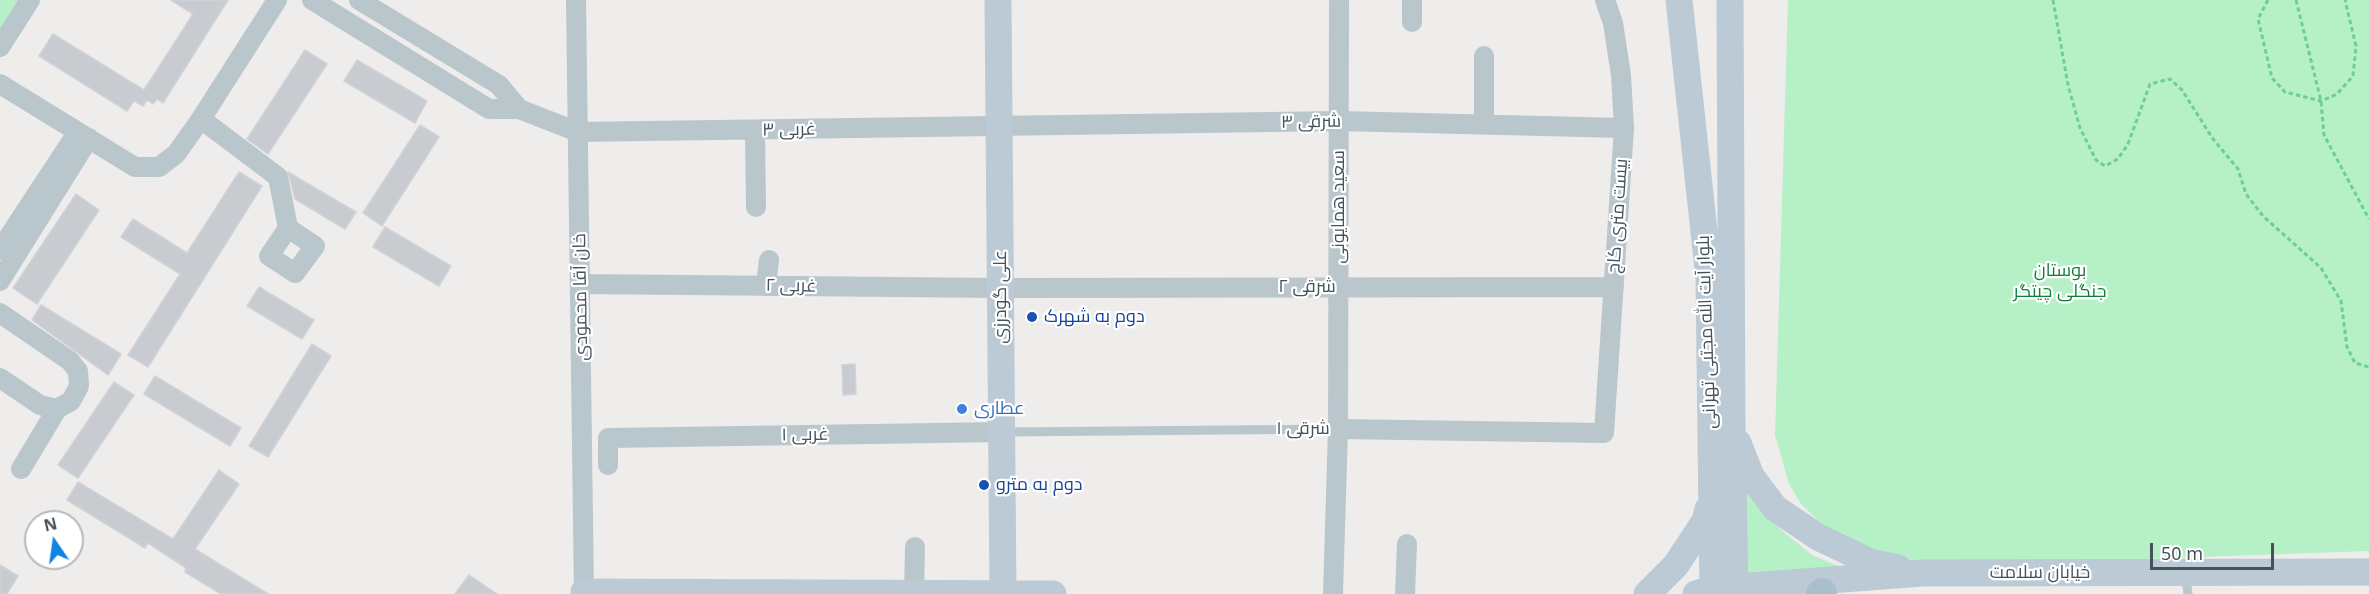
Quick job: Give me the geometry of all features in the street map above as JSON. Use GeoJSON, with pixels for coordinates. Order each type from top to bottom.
{"type":"FeatureCollection","features":[{"type":"Feature","properties":{"kind":"main road","name":"علی گودرزی"},"geometry":{"type":"LineString","coordinates":[[998,0],[1003,593]]}},
{"type":"Feature","properties":{"kind":"main road","name":"بلوار آیت الله مجتبی تهرانی"},"geometry":{"type":"LineString","coordinates":[[1679,0],[1709,278],[1712,493],[1718,592]]}},
{"type":"Feature","properties":{"kind":"main road","name":"بلوار آیت الله مجتبی تهرانی"},"geometry":{"type":"LineString","coordinates":[[1718,592],[1732,427],[1730,0]]}},
{"type":"Feature","properties":{"kind":"main road"},"geometry":{"type":"LineString","coordinates":[[1732,427],[1751,476],[1775,508],[1818,537],[1870,562],[1922,573]]}},
{"type":"Feature","properties":{"kind":"main road"},"geometry":{"type":"LineString","coordinates":[[1647,594],[1676,565],[1692,543],[1705,521],[1712,493]]}},
{"type":"Feature","properties":{"kind":"main road","name":"خیابان سلامت"},"geometry":{"type":"LineString","coordinates":[[1718,592],[1922,573],[2369,572]]}},
{"type":"Feature","properties":{"kind":"main road","name":"خیابان سلامت"},"geometry":{"type":"LineString","coordinates":[[1820,594],[2188,590],[2300,585],[2369,589]]}},
{"type":"Feature","properties":{"kind":"main road"},"geometry":{"type":"LineString","coordinates":[[585,593],[1053,594]]}},
{"type":"Feature","properties":{"kind":"street"},"geometry":{"type":"LineString","coordinates":[[0,47],[30,0]]}},
{"type":"Feature","properties":{"kind":"street"},"geometry":{"type":"LineString","coordinates":[[0,84],[135,167],[159,167],[176,154],[201,119],[277,0]]}},
{"type":"Feature","properties":{"kind":"street"},"geometry":{"type":"LineString","coordinates":[[312,0],[489,109],[519,109],[578,132]]}},
{"type":"Feature","properties":{"kind":"street"},"geometry":{"type":"LineString","coordinates":[[359,0],[499,85],[519,109]]}},
{"type":"Feature","properties":{"kind":"street","name":"خان آقا محمودی"},"geometry":{"type":"LineString","coordinates":[[576,0],[585,593]]}},
{"type":"Feature","properties":{"kind":"street","name":"سعید همایونی"},"geometry":{"type":"LineString","coordinates":[[1333,594],[1338,429],[1339,0]]}},
{"type":"Feature","properties":{"kind":"street"},"geometry":{"type":"LineString","coordinates":[[1412,0],[1412,22]]}},
{"type":"Feature","properties":{"kind":"street","name":"بیست متری کاج"},"geometry":{"type":"LineString","coordinates":[[1604,433],[1624,128],[1621,75],[1613,23],[1605,0]]}},
{"type":"Feature","properties":{"kind":"street"},"geometry":{"type":"LineString","coordinates":[[1484,56],[1484,125]]}},
{"type":"Feature","properties":{"kind":"street"},"geometry":{"type":"LineString","coordinates":[[201,119],[278,177],[288,228]]}},
{"type":"Feature","properties":{"kind":"street","name":"۳ شرقی"},"geometry":{"type":"LineString","coordinates":[[999,126],[1339,121],[1624,128]]}},
{"type":"Feature","properties":{"kind":"street","name":"۳ غربی"},"geometry":{"type":"LineString","coordinates":[[578,132],[999,126]]}},
{"type":"Feature","properties":{"kind":"street"},"geometry":{"type":"LineString","coordinates":[[755,130],[756,207]]}},
{"type":"Feature","properties":{"kind":"street"},"geometry":{"type":"LineString","coordinates":[[0,250],[83,135]]}},
{"type":"Feature","properties":{"kind":"street"},"geometry":{"type":"LineString","coordinates":[[0,281],[83,135]]}},
{"type":"Feature","properties":{"kind":"street"},"geometry":{"type":"LineString","coordinates":[[766,286],[769,260]]}},
{"type":"Feature","properties":{"kind":"street","name":"۲ غربی"},"geometry":{"type":"LineString","coordinates":[[581,284],[1000,288]]}},
{"type":"Feature","properties":{"kind":"street","name":"۲ شرقی"},"geometry":{"type":"LineString","coordinates":[[1000,288],[1614,287]]}},
{"type":"Feature","properties":{"kind":"street"},"geometry":{"type":"LineString","coordinates":[[0,313],[70,361],[78,371],[79,386],[71,401],[57,409],[21,468]]}},
{"type":"Feature","properties":{"kind":"street"},"geometry":{"type":"LineString","coordinates":[[0,378],[40,405],[57,409]]}},
{"type":"Feature","properties":{"kind":"street","name":"۱ شرقی"},"geometry":{"type":"LineString","coordinates":[[1338,429],[1604,433]]}},
{"type":"Feature","properties":{"kind":"street","name":"۱ غربی"},"geometry":{"type":"LineString","coordinates":[[608,465],[608,438],[1002,432]]}},
{"type":"Feature","properties":{"kind":"street"},"geometry":{"type":"LineString","coordinates":[[1405,594],[1407,544]]}},
{"type":"Feature","properties":{"kind":"street"},"geometry":{"type":"LineString","coordinates":[[914,593],[915,547]]}},
{"type":"Feature","properties":{"kind":"lane","name":"۱ شرقی"},"geometry":{"type":"LineString","coordinates":[[1002,432],[1338,429]]}},
{"type":"Feature","properties":{"kind":"path"},"geometry":{"type":"LineString","coordinates":[[2053,0],[2068,85],[2080,128],[2096,160],[2105,166],[2118,159],[2128,144],[2150,84],[2170,79],[2182,90],[2213,139],[2238,169],[2246,195],[2263,216],[2321,268],[2341,301],[2347,347],[2355,363],[2369,367]]}},
{"type":"Feature","properties":{"kind":"path"},"geometry":{"type":"LineString","coordinates":[[2268,0],[2258,19],[2272,78],[2285,92],[2321,101],[2337,94],[2353,76],[2356,46],[2346,0]]}},
{"type":"Feature","properties":{"kind":"path"},"geometry":{"type":"LineString","coordinates":[[2296,0],[2321,101],[2324,135],[2369,219]]}},
{"type":"Feature","properties":{"kind":"green space"},"geometry":{"type":"Polygon","coordinates":[[[0,0],[25,0],[0,39],[0,0]]]}},
{"type":"Feature","properties":{"kind":"green space","name":"بوستان جنگلی چیتگر"},"geometry":{"type":"Polygon","coordinates":[[[1788,0],[2369,0],[2369,551],[1918,567],[1870,551],[1821,523],[1801,504],[1789,484],[1775,435],[1788,0]]]}},
{"type":"Feature","properties":{"kind":"green space"},"geometry":{"type":"Polygon","coordinates":[[[1742,468],[1766,516],[1780,529],[1812,555],[1860,575],[1746,576],[1742,468]]]}},
{"type":"Feature","properties":{"kind":"building"},"geometry":{"type":"Polygon","coordinates":[[[171,0],[228,0],[163,103],[157,99],[153,104],[147,100],[143,106],[134,101],[127,111],[39,56],[53,34],[144,90],[193,14],[171,0]]]}},
{"type":"Feature","properties":{"kind":"building"},"geometry":{"type":"Polygon","coordinates":[[[305,50],[327,64],[268,154],[247,139],[305,50]]]}},
{"type":"Feature","properties":{"kind":"building"},"geometry":{"type":"Polygon","coordinates":[[[357,60],[427,101],[415,123],[344,81],[357,60]]]}},
{"type":"Feature","properties":{"kind":"building"},"geometry":{"type":"Polygon","coordinates":[[[420,125],[439,137],[382,226],[363,213],[420,125]]]}},
{"type":"Feature","properties":{"kind":"building"},"geometry":{"type":"Polygon","coordinates":[[[239,172],[262,186],[148,367],[128,355],[180,274],[121,237],[133,219],[187,253],[239,172]]]}},
{"type":"Feature","properties":{"kind":"building"},"geometry":{"type":"Polygon","coordinates":[[[288,172],[356,212],[345,229],[295,199],[288,172]]]}},
{"type":"Feature","properties":{"kind":"building"},"geometry":{"type":"Polygon","coordinates":[[[76,194],[99,210],[37,304],[13,288],[76,194]]]}},
{"type":"Feature","properties":{"kind":"building"},"geometry":{"type":"Polygon","coordinates":[[[385,227],[451,266],[439,286],[373,247],[385,227]]]}},
{"type":"Feature","properties":{"kind":"building"},"geometry":{"type":"Polygon","coordinates":[[[259,287],[314,320],[302,339],[247,306],[259,287]]]}},
{"type":"Feature","properties":{"kind":"building"},"geometry":{"type":"Polygon","coordinates":[[[41,305],[121,354],[108,375],[32,320],[41,305]]]}},
{"type":"Feature","properties":{"kind":"building"},"geometry":{"type":"Polygon","coordinates":[[[312,344],[331,356],[268,457],[249,446],[312,344]]]}},
{"type":"Feature","properties":{"kind":"building"},"geometry":{"type":"Polygon","coordinates":[[[855,364],[856,394],[843,395],[842,365],[855,364]]]}},
{"type":"Feature","properties":{"kind":"building"},"geometry":{"type":"Polygon","coordinates":[[[155,376],[241,428],[230,446],[144,394],[155,376]]]}},
{"type":"Feature","properties":{"kind":"building"},"geometry":{"type":"Polygon","coordinates":[[[114,382],[134,395],[78,478],[58,465],[114,382]]]}},
{"type":"Feature","properties":{"kind":"building"},"geometry":{"type":"Polygon","coordinates":[[[219,470],[239,484],[195,549],[268,594],[221,594],[185,572],[186,568],[148,543],[145,548],[67,500],[78,482],[173,539],[219,470]]]}},
{"type":"Feature","properties":{"kind":"building"},"geometry":{"type":"Polygon","coordinates":[[[0,565],[18,576],[7,594],[0,594],[0,565]]]}},
{"type":"Feature","properties":{"kind":"building"},"geometry":{"type":"Polygon","coordinates":[[[469,575],[497,594],[455,594],[469,575]]]}},
{"type":"Feature","properties":{"kind":"place","name":"دوم به شهرک"},"geometry":{"type":"Point","coordinates":[1032,317]}},
{"type":"Feature","properties":{"kind":"place","name":"عطاری"},"geometry":{"type":"Point","coordinates":[962,409]}},
{"type":"Feature","properties":{"kind":"place","name":"دوم به مترو"},"geometry":{"type":"Point","coordinates":[984,485]}}]}
